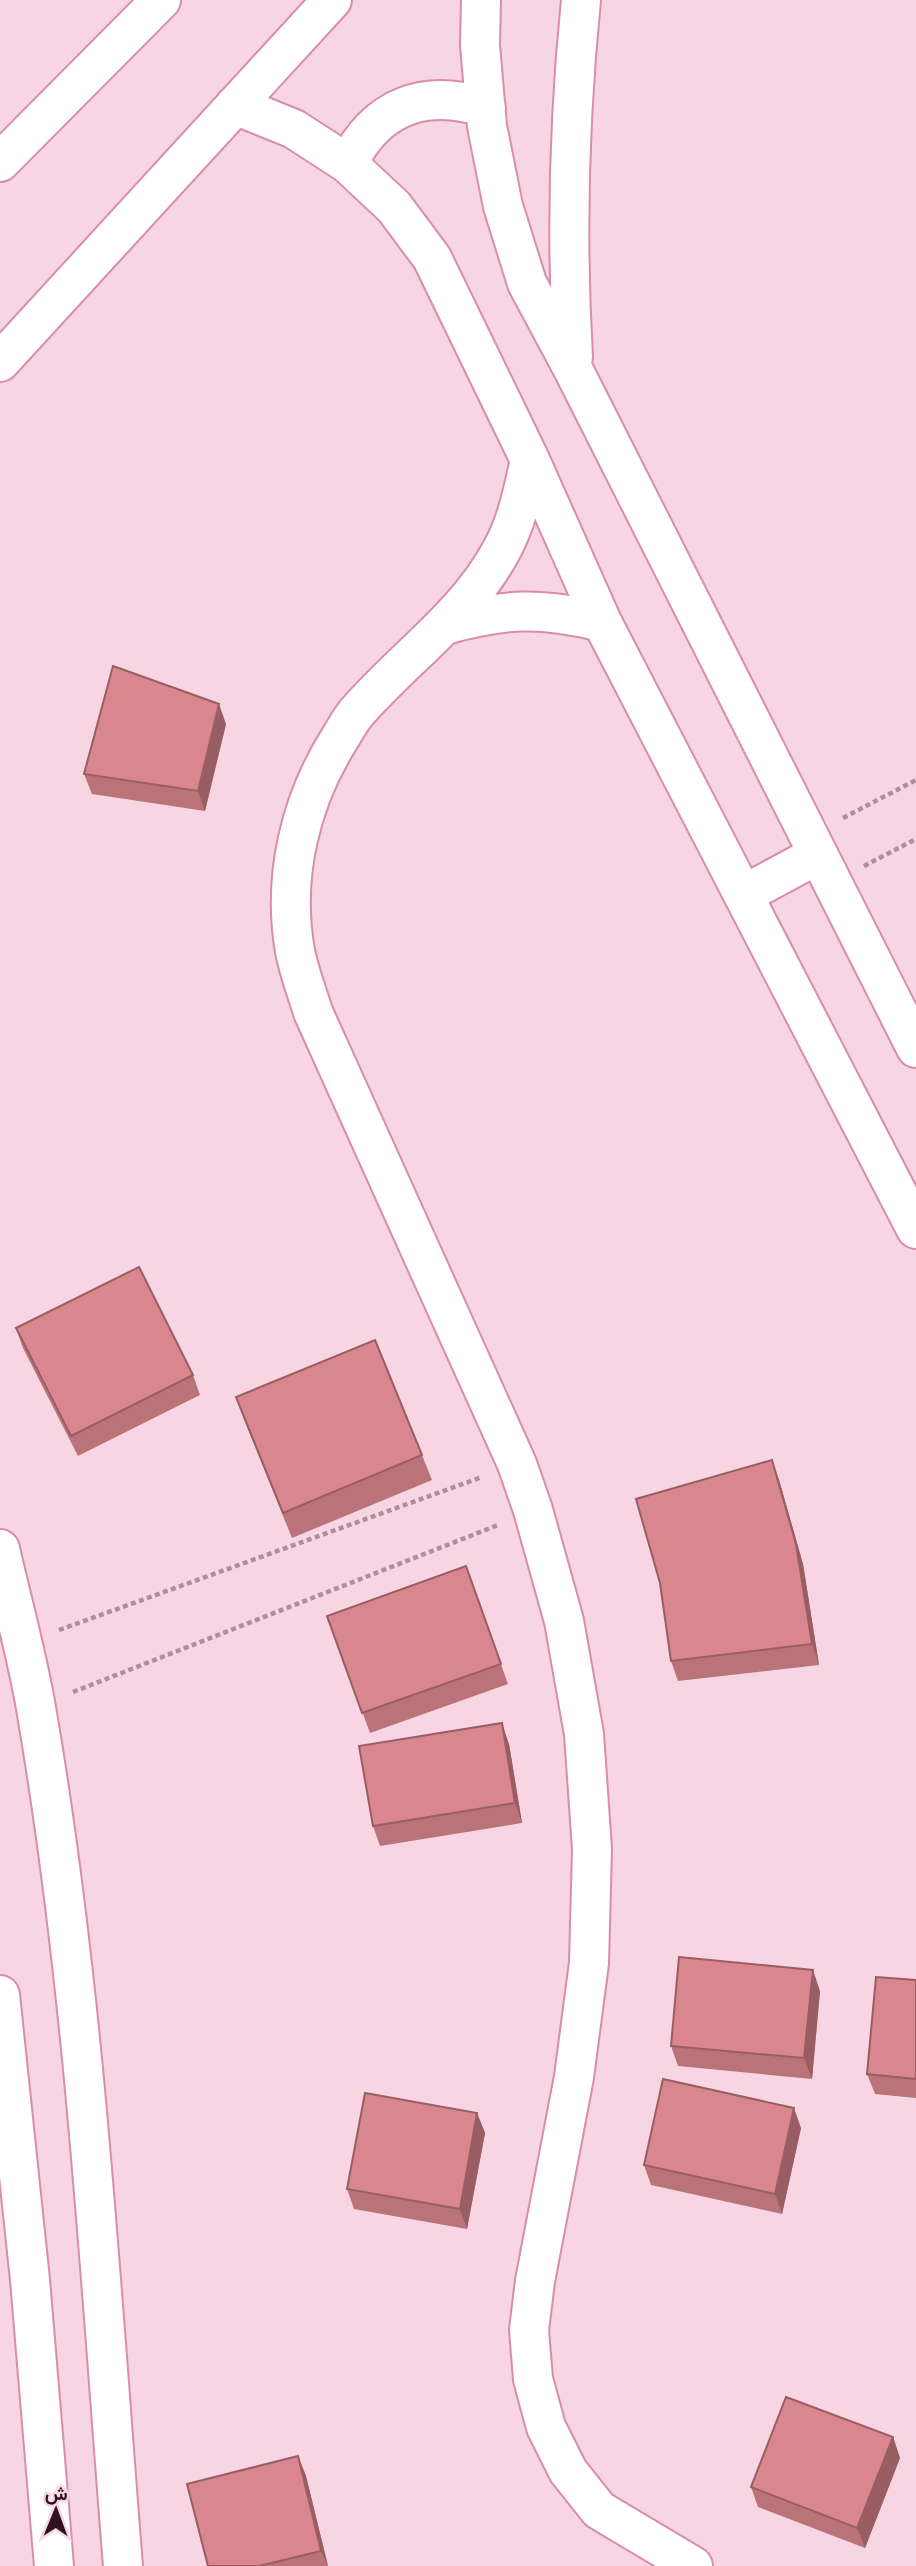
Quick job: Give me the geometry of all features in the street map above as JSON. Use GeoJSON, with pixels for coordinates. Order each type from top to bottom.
{"type":"FeatureCollection","features":[{"type":"Feature","properties":{"kind":"street"},"geometry":{"type":"LineString","coordinates":[[0,162],[161,0]]}},
{"type":"Feature","properties":{"kind":"street"},"geometry":{"type":"LineString","coordinates":[[0,362],[332,0]]}},
{"type":"Feature","properties":{"kind":"street"},"geometry":{"type":"LineString","coordinates":[[481,0],[480,45],[486,108],[503,206],[527,284],[573,369],[916,1048]]}},
{"type":"Feature","properties":{"kind":"street"},"geometry":{"type":"LineString","coordinates":[[573,369],[568,274],[568,180],[572,85],[581,0]]}},
{"type":"Feature","properties":{"kind":"street"},"geometry":{"type":"LineString","coordinates":[[348,164],[357,145],[370,129],[405,106],[425,100],[446,99],[486,108]]}},
{"type":"Feature","properties":{"kind":"street"},"geometry":{"type":"LineString","coordinates":[[235,104],[294,129],[348,164],[394,207],[432,258],[530,460],[602,622],[916,1229]]}},
{"type":"Feature","properties":{"kind":"street"},"geometry":{"type":"LineString","coordinates":[[530,460],[520,506],[502,550],[477,590],[355,713],[322,767],[300,826],[294,863],[291,888],[295,951],[313,1012],[517,1464],[534,1510],[564,1621],[582,1721],[592,1849],[589,1963],[574,2077],[535,2281],[529,2330],[533,2379],[551,2438],[568,2471],[599,2510],[693,2566]]}},
{"type":"Feature","properties":{"kind":"street"},"geometry":{"type":"LineString","coordinates":[[445,625],[483,614],[523,610],[563,613],[602,622]]}},
{"type":"Feature","properties":{"kind":"street"},"geometry":{"type":"LineString","coordinates":[[743,895],[818,858]]}},
{"type":"Feature","properties":{"kind":"street"},"geometry":{"type":"LineString","coordinates":[[0,1549],[36,1706],[64,1889],[84,2073],[123,2566]]}},
{"type":"Feature","properties":{"kind":"street"},"geometry":{"type":"LineString","coordinates":[[0,1995],[30,2280],[54,2566]]}},
{"type":"Feature","properties":{"kind":"path"},"geometry":{"type":"LineString","coordinates":[[818,858],[916,780]]}},
{"type":"Feature","properties":{"kind":"path"},"geometry":{"type":"LineString","coordinates":[[818,858],[916,839]]}},
{"type":"Feature","properties":{"kind":"path"},"geometry":{"type":"LineString","coordinates":[[22,1644],[517,1464]]}},
{"type":"Feature","properties":{"kind":"path"},"geometry":{"type":"LineString","coordinates":[[36,1706],[534,1510]]}},
{"type":"Feature","properties":{"kind":"building"},"geometry":{"type":"Polygon","coordinates":[[[113,666],[219,704],[198,791],[84,774],[113,666]]]}},
{"type":"Feature","properties":{"kind":"building"},"geometry":{"type":"Polygon","coordinates":[[[139,1267],[193,1375],[71,1436],[16,1328],[139,1267]]]}},
{"type":"Feature","properties":{"kind":"building"},"geometry":{"type":"Polygon","coordinates":[[[375,1340],[422,1455],[283,1513],[236,1397],[375,1340]]]}},
{"type":"Feature","properties":{"kind":"building"},"geometry":{"type":"Polygon","coordinates":[[[772,1460],[796,1544],[812,1644],[671,1661],[660,1583],[636,1499],[772,1460]]]}},
{"type":"Feature","properties":{"kind":"building"},"geometry":{"type":"Polygon","coordinates":[[[466,1566],[501,1664],[362,1713],[327,1616],[466,1566]]]}},
{"type":"Feature","properties":{"kind":"building"},"geometry":{"type":"Polygon","coordinates":[[[502,1723],[515,1803],[373,1826],[359,1746],[502,1723]]]}},
{"type":"Feature","properties":{"kind":"building"},"geometry":{"type":"Polygon","coordinates":[[[679,1957],[813,1970],[804,2058],[671,2046],[679,1957]]]}},
{"type":"Feature","properties":{"kind":"building"},"geometry":{"type":"Polygon","coordinates":[[[876,1977],[916,1980],[916,2079],[867,2074],[876,1977]]]}},
{"type":"Feature","properties":{"kind":"building"},"geometry":{"type":"Polygon","coordinates":[[[663,2079],[794,2108],[775,2194],[644,2165],[663,2079]]]}},
{"type":"Feature","properties":{"kind":"building"},"geometry":{"type":"Polygon","coordinates":[[[365,2093],[477,2113],[460,2209],[347,2189],[365,2093]]]}},
{"type":"Feature","properties":{"kind":"building"},"geometry":{"type":"Polygon","coordinates":[[[786,2397],[893,2437],[857,2528],[751,2487],[786,2397]]]}},
{"type":"Feature","properties":{"kind":"building"},"geometry":{"type":"Polygon","coordinates":[[[298,2456],[321,2551],[259,2566],[208,2566],[187,2484],[298,2456]]]}}]}
